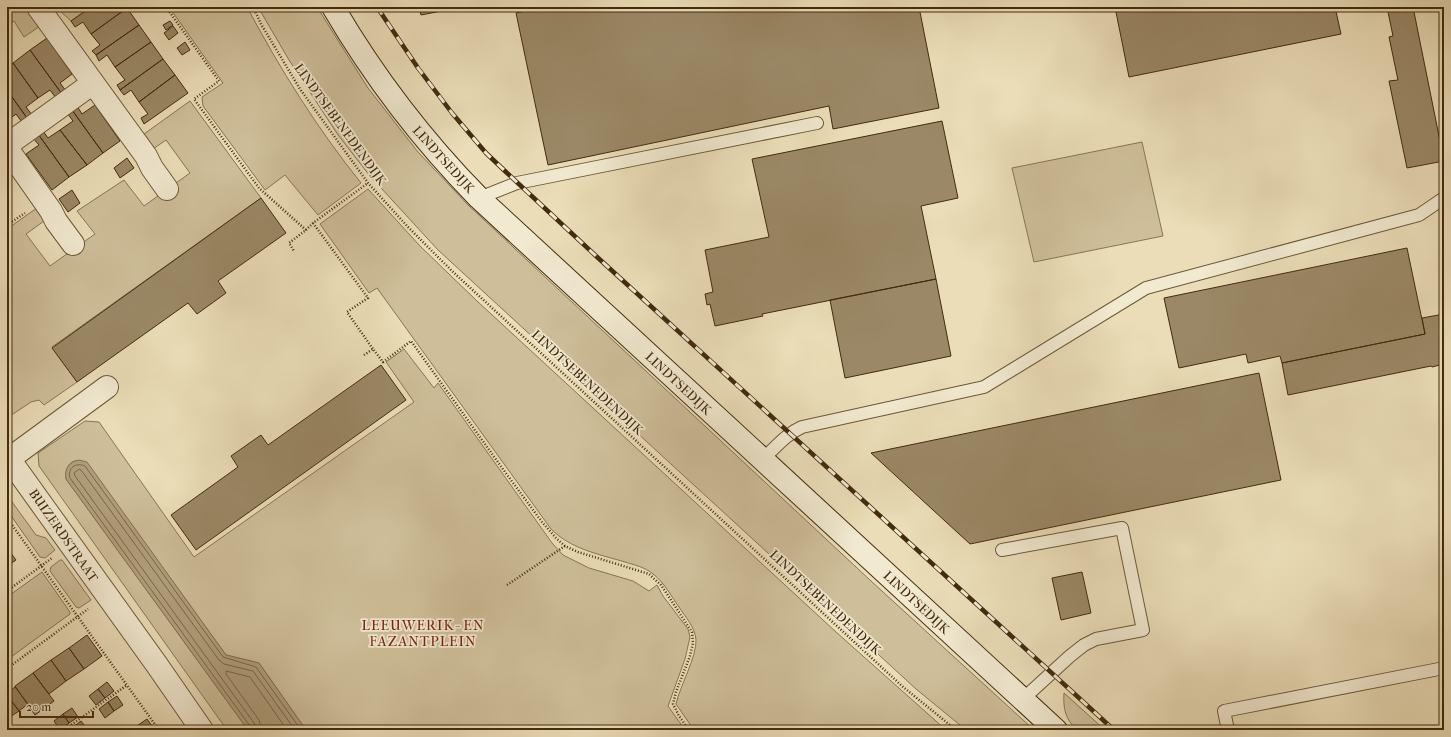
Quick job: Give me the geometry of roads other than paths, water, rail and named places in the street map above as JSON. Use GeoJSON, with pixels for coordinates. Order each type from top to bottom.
{"type":"FeatureCollection","features":[{"type":"Feature","properties":{"kind":"main road"},"geometry":{"type":"LineString","coordinates":[[38,7],[146,156],[152,168],[167,189]]}},
{"type":"Feature","properties":{"kind":"main road","name":"LINDTSEDIJK"},"geometry":{"type":"LineString","coordinates":[[333,7],[367,62],[405,114],[479,198],[1056,730]]}},
{"type":"Feature","properties":{"kind":"main road"},"geometry":{"type":"LineString","coordinates":[[7,145],[93,83]]}},
{"type":"Feature","properties":{"kind":"main road"},"geometry":{"type":"LineString","coordinates":[[7,148],[73,244]]}},
{"type":"Feature","properties":{"kind":"main road"},"geometry":{"type":"LineString","coordinates":[[8,458],[107,387]]}},
{"type":"Feature","properties":{"kind":"main road","name":"BUIZERDSTRAAT"},"geometry":{"type":"LineString","coordinates":[[8,458],[202,730]]}},
{"type":"Feature","properties":{"kind":"lane"},"geometry":{"type":"LineString","coordinates":[[479,198],[517,183],[817,123]]}},
{"type":"Feature","properties":{"kind":"lane"},"geometry":{"type":"LineString","coordinates":[[762,460],[785,438],[795,430],[802,427],[984,387],[1146,288],[1419,215],[1444,198]]}},
{"type":"Feature","properties":{"kind":"lane"},"geometry":{"type":"LineString","coordinates":[[1002,550],[1122,528],[1143,630],[1096,639],[1084,645],[1023,699]]}},
{"type":"Feature","properties":{"kind":"lane"},"geometry":{"type":"LineString","coordinates":[[1228,730],[1224,711],[1444,668]]}},
{"type":"Feature","properties":{"kind":"water"},"geometry":{"type":"Polygon","coordinates":[[[79,460],[87,462],[226,655],[259,663],[306,730],[248,730],[66,479],[68,466],[72,462],[79,460]]]}},
{"type":"Feature","properties":{"kind":"railway"},"geometry":{"type":"LineString","coordinates":[[377,7],[418,68],[452,113],[486,153],[596,256],[1114,730]]}},
{"type":"Feature","properties":{"kind":"district","name":"LEEUWERIK- EN FAZANTPLEIN"},"geometry":{"type":"Point","coordinates":[423,634]}}]}
